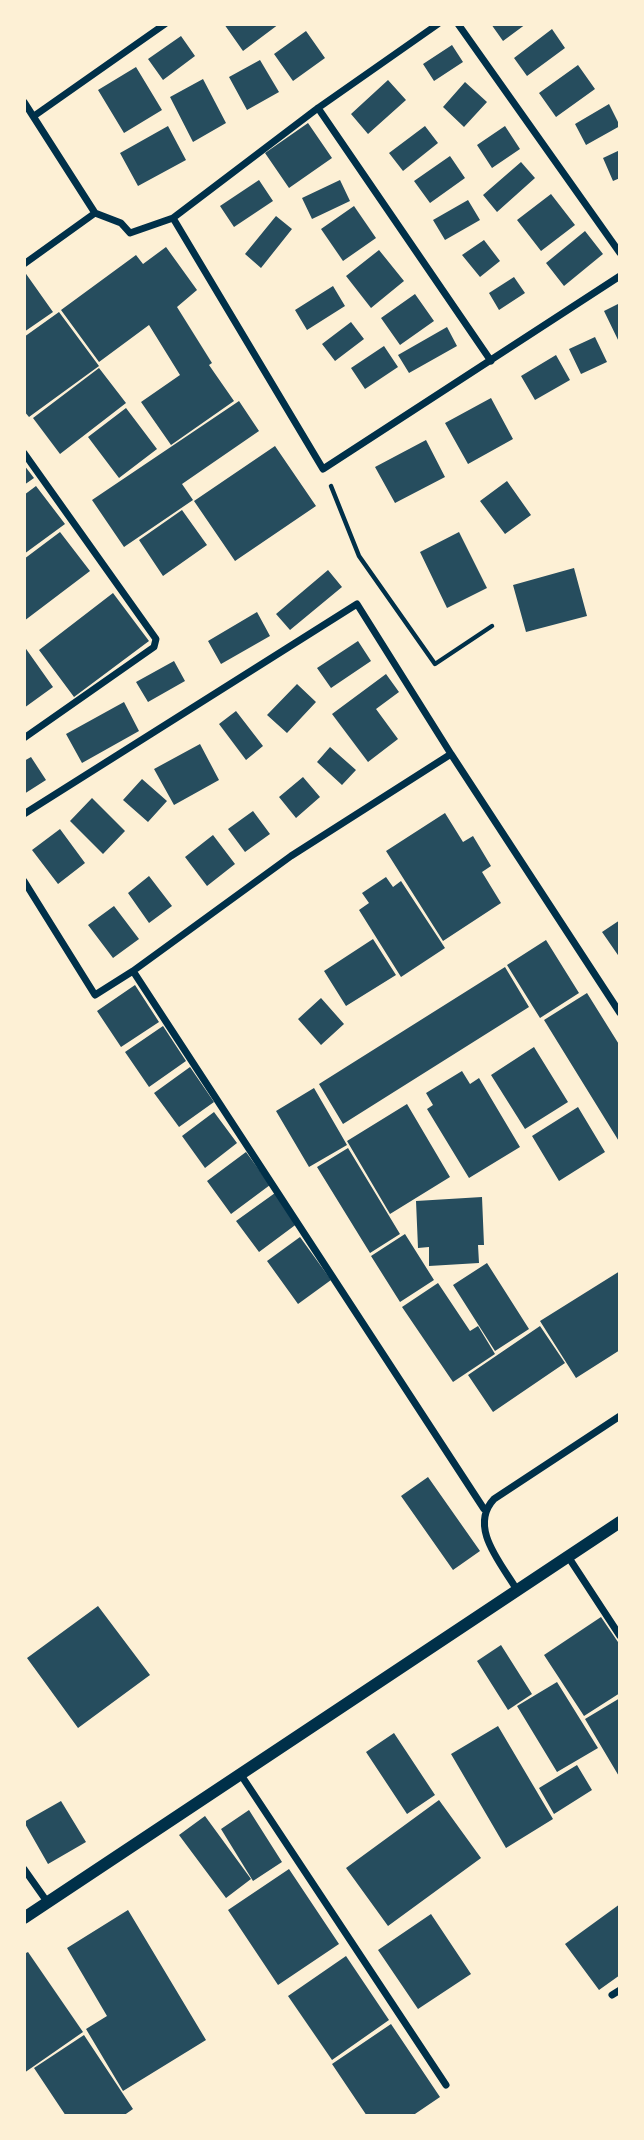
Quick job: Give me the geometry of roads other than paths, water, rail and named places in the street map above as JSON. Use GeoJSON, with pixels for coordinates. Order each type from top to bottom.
{"type":"FeatureCollection","features":[{"type":"Feature","properties":{"kind":"street"},"geometry":{"type":"LineString","coordinates":[[34,116],[165,24]]}},
{"type":"Feature","properties":{"kind":"street"},"geometry":{"type":"LineString","coordinates":[[24,102],[95,213],[121,223],[130,233],[173,218],[318,108],[438,24]]}},
{"type":"Feature","properties":{"kind":"street"},"geometry":{"type":"LineString","coordinates":[[458,24],[620,253]]}},
{"type":"Feature","properties":{"kind":"street"},"geometry":{"type":"LineString","coordinates":[[318,108],[491,361]]}},
{"type":"Feature","properties":{"kind":"street"},"geometry":{"type":"LineString","coordinates":[[24,264],[95,213]]}},
{"type":"Feature","properties":{"kind":"street"},"geometry":{"type":"LineString","coordinates":[[173,218],[323,469],[620,276]]}},
{"type":"Feature","properties":{"kind":"street"},"geometry":{"type":"LineString","coordinates":[[24,453],[156,639],[153,647],[24,738]]}},
{"type":"Feature","properties":{"kind":"street"},"geometry":{"type":"LineString","coordinates":[[24,814],[357,604],[620,1013]]}},
{"type":"Feature","properties":{"kind":"street"},"geometry":{"type":"LineString","coordinates":[[24,881],[95,995],[133,971],[291,856],[451,754]]}},
{"type":"Feature","properties":{"kind":"street"},"geometry":{"type":"LineString","coordinates":[[133,971],[484,1510]]}},
{"type":"Feature","properties":{"kind":"street"},"geometry":{"type":"LineString","coordinates":[[517,1590],[485,1535],[482,1520],[484,1510],[494,1499],[620,1416]]}},
{"type":"Feature","properties":{"kind":"street"},"geometry":{"type":"LineString","coordinates":[[24,1918],[620,1522]]}},
{"type":"Feature","properties":{"kind":"street"},"geometry":{"type":"LineString","coordinates":[[569,1558],[620,1636]]}},
{"type":"Feature","properties":{"kind":"street"},"geometry":{"type":"LineString","coordinates":[[241,1775],[446,2085]]}},
{"type":"Feature","properties":{"kind":"street"},"geometry":{"type":"LineString","coordinates":[[24,1869],[48,1903]]}},
{"type":"Feature","properties":{"kind":"street"},"geometry":{"type":"LineString","coordinates":[[612,1995],[620,1990]]}}]}
